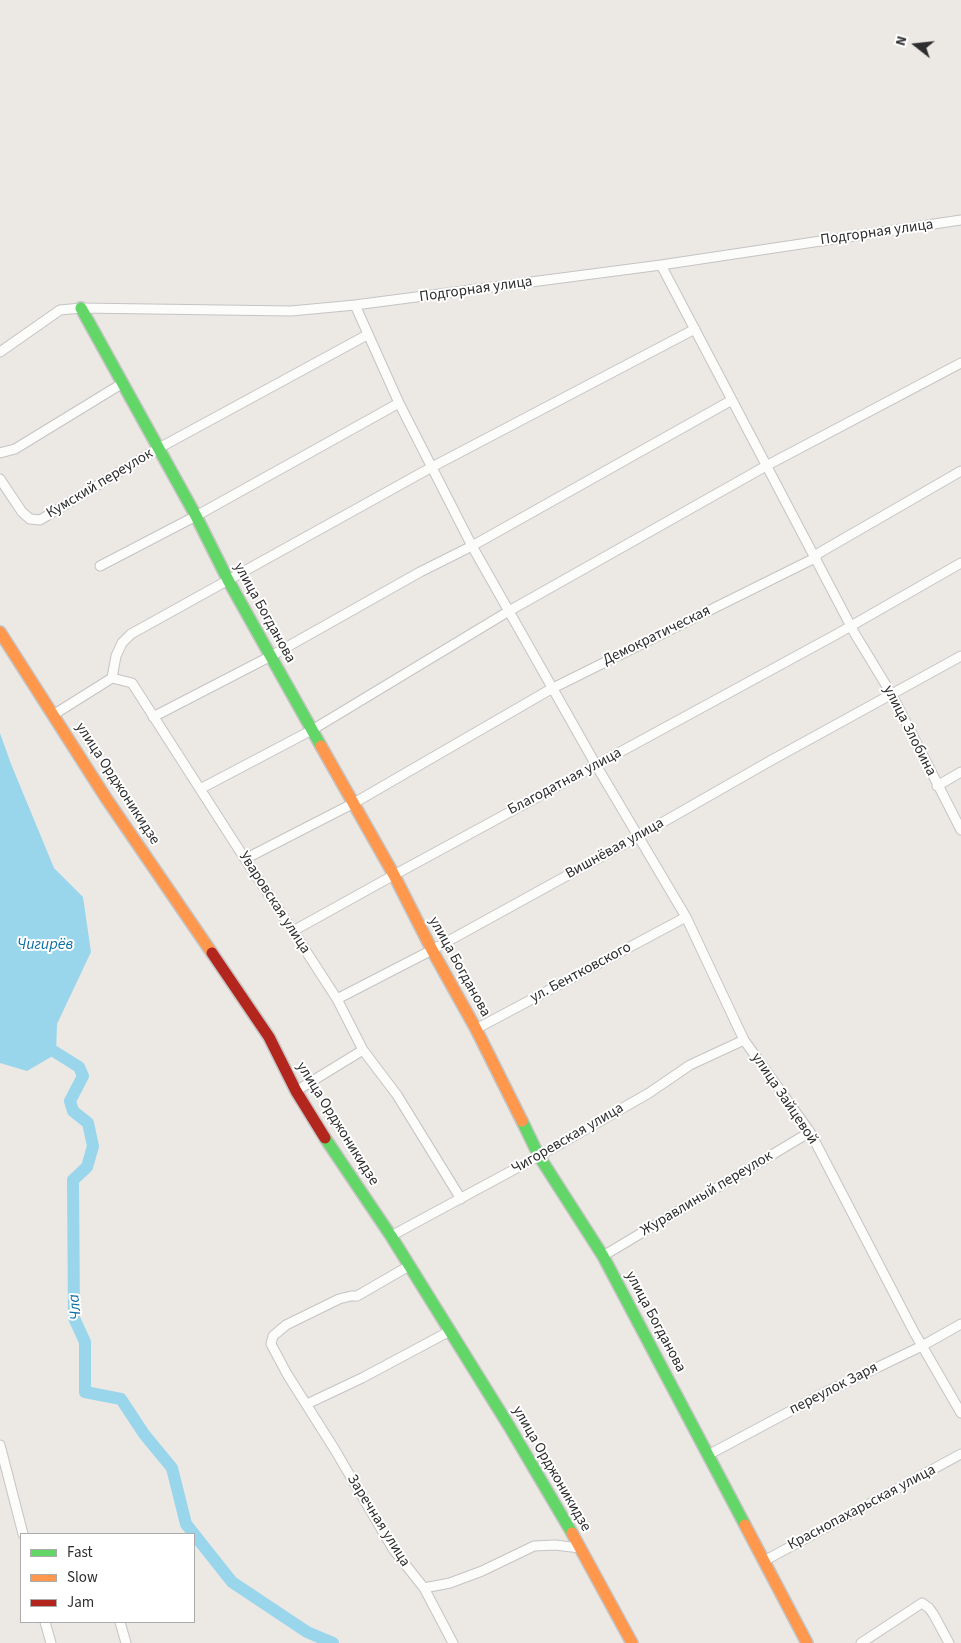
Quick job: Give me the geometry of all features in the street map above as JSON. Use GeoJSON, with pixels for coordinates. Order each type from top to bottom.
{"type":"FeatureCollection","features":[{"type":"Feature","properties":{"kind":"street","name":"Подгорная улица"},"geometry":{"type":"LineString","coordinates":[[0,352],[60,310],[81,308],[291,312],[661,265],[961,220]]}},
{"type":"Feature","properties":{"kind":"street","name":"улица Злобина"},"geometry":{"type":"LineString","coordinates":[[661,265],[853,630],[892,695],[961,830]]}},
{"type":"Feature","properties":{"kind":"street","name":"улица Зайцевой"},"geometry":{"type":"LineString","coordinates":[[356,305],[367,335],[399,403],[472,546],[637,837],[686,917],[744,1040],[810,1132],[922,1346],[961,1413]]}},
{"type":"Feature","properties":{"kind":"street","name":"улица Богданова"},"geometry":{"type":"LineString","coordinates":[[81,308],[196,516],[228,580],[394,875],[432,950],[476,1029],[539,1156],[603,1256],[807,1643]]}},
{"type":"Feature","properties":{"kind":"street"},"geometry":{"type":"LineString","coordinates":[[53,715],[112,678],[116,656],[122,642],[131,634],[432,467],[695,329]]}},
{"type":"Feature","properties":{"kind":"street","name":"Кумский переулок"},"geometry":{"type":"LineString","coordinates":[[0,479],[22,512],[30,519],[40,520],[159,448],[367,335]]}},
{"type":"Feature","properties":{"kind":"street"},"geometry":{"type":"LineString","coordinates":[[200,789],[312,730],[509,611],[766,466],[961,363]]}},
{"type":"Feature","properties":{"kind":"street"},"geometry":{"type":"LineString","coordinates":[[0,453],[15,450],[123,383]]}},
{"type":"Feature","properties":{"kind":"street"},"geometry":{"type":"LineString","coordinates":[[153,718],[271,656],[420,572],[472,546],[732,400]]}},
{"type":"Feature","properties":{"kind":"street"},"geometry":{"type":"LineString","coordinates":[[100,566],[196,516],[399,403]]}},
{"type":"Feature","properties":{"kind":"street","name":"Демократическая"},"geometry":{"type":"LineString","coordinates":[[245,859],[354,803],[552,689],[815,558],[819,553],[961,471]]}},
{"type":"Feature","properties":{"kind":"street","name":"Благодатная улица"},"geometry":{"type":"LineString","coordinates":[[293,931],[837,634],[853,630],[961,563]]}},
{"type":"Feature","properties":{"kind":"street","name":"улица Орджоникидзе"},"geometry":{"type":"LineString","coordinates":[[0,632],[112,806],[269,1038],[296,1091],[391,1236],[509,1426],[580,1548],[632,1643]]}},
{"type":"Feature","properties":{"kind":"street","name":"Вишнёвая улица"},"geometry":{"type":"LineString","coordinates":[[337,999],[432,950],[961,656]]}},
{"type":"Feature","properties":{"kind":"street","name":"Уваровская улица"},"geometry":{"type":"LineString","coordinates":[[112,678],[132,683],[337,999],[363,1050],[397,1095],[461,1199]]}},
{"type":"Feature","properties":{"kind":"street"},"geometry":{"type":"LineString","coordinates":[[937,786],[961,772]]}},
{"type":"Feature","properties":{"kind":"street","name":"ул. Бентковского"},"geometry":{"type":"LineString","coordinates":[[476,1029],[686,917]]}},
{"type":"Feature","properties":{"kind":"street","name":"Чигоревская улица"},"geometry":{"type":"LineString","coordinates":[[391,1236],[539,1156],[649,1092],[690,1065],[744,1040]]}},
{"type":"Feature","properties":{"kind":"street"},"geometry":{"type":"LineString","coordinates":[[296,1091],[363,1050]]}},
{"type":"Feature","properties":{"kind":"street","name":"Журавлиный переулок"},"geometry":{"type":"LineString","coordinates":[[603,1256],[810,1132]]}},
{"type":"Feature","properties":{"kind":"street","name":"Заречная улица"},"geometry":{"type":"LineString","coordinates":[[410,1266],[357,1296],[339,1298],[286,1325],[273,1336],[271,1344],[393,1549],[424,1588],[453,1643]]}},
{"type":"Feature","properties":{"kind":"street","name":"переулок Заря"},"geometry":{"type":"LineString","coordinates":[[708,1455],[826,1392],[922,1346],[961,1324]]}},
{"type":"Feature","properties":{"kind":"street"},"geometry":{"type":"LineString","coordinates":[[307,1404],[362,1378],[450,1331]]}},
{"type":"Feature","properties":{"kind":"street"},"geometry":{"type":"LineString","coordinates":[[0,1445],[23,1533]]}},
{"type":"Feature","properties":{"kind":"street","name":"Краснопахарьская улица"},"geometry":{"type":"LineString","coordinates":[[764,1561],[961,1454]]}},
{"type":"Feature","properties":{"kind":"street"},"geometry":{"type":"LineString","coordinates":[[424,1588],[450,1583],[482,1572],[534,1546],[555,1545],[580,1548]]}},
{"type":"Feature","properties":{"kind":"street"},"geometry":{"type":"LineString","coordinates":[[861,1643],[922,1603],[930,1608],[949,1643]]}},
{"type":"Feature","properties":{"kind":"street"},"geometry":{"type":"LineString","coordinates":[[45,1623],[50,1643]]}},
{"type":"Feature","properties":{"kind":"street"},"geometry":{"type":"LineString","coordinates":[[120,1623],[126,1643]]}},
{"type":"Feature","properties":{"kind":"water","name":"Чигирёв"},"geometry":{"type":"Polygon","coordinates":[[[0,733],[54,868],[83,897],[91,952],[57,1024],[56,1054],[27,1071],[0,1063],[0,733]]]}},
{"type":"Feature","properties":{"kind":"waterway","name":"Чла"},"geometry":{"type":"LineString","coordinates":[[44,1045],[79,1067],[83,1076],[70,1101],[73,1111],[88,1123],[93,1146],[87,1167],[73,1180],[74,1318],[85,1342],[85,1392],[121,1399],[144,1434],[172,1468],[186,1524],[193,1533]]}},
{"type":"Feature","properties":{"kind":"waterway","name":"Чла"},"geometry":{"type":"LineString","coordinates":[[195,1535],[232,1582],[307,1632],[333,1643]]}},
{"type":"Feature","properties":{"kind":"traffic: fast"},"geometry":{"type":"LineString","coordinates":[[81,308],[196,516],[228,580],[321,746]]}},
{"type":"Feature","properties":{"kind":"traffic: fast"},"geometry":{"type":"LineString","coordinates":[[522,1121],[539,1156],[603,1256],[745,1525]]}},
{"type":"Feature","properties":{"kind":"traffic: fast"},"geometry":{"type":"LineString","coordinates":[[325,1138],[391,1236],[509,1426],[572,1533]]}},
{"type":"Feature","properties":{"kind":"traffic: slow"},"geometry":{"type":"LineString","coordinates":[[0,632],[106,798],[212,953]]}},
{"type":"Feature","properties":{"kind":"traffic: slow"},"geometry":{"type":"LineString","coordinates":[[321,746],[394,875],[432,950],[476,1029],[522,1121]]}},
{"type":"Feature","properties":{"kind":"traffic: slow"},"geometry":{"type":"LineString","coordinates":[[745,1525],[807,1643]]}},
{"type":"Feature","properties":{"kind":"traffic: slow"},"geometry":{"type":"LineString","coordinates":[[572,1533],[632,1643]]}},
{"type":"Feature","properties":{"kind":"traffic: jam"},"geometry":{"type":"LineString","coordinates":[[212,953],[269,1037],[296,1091],[325,1138]]}}]}
